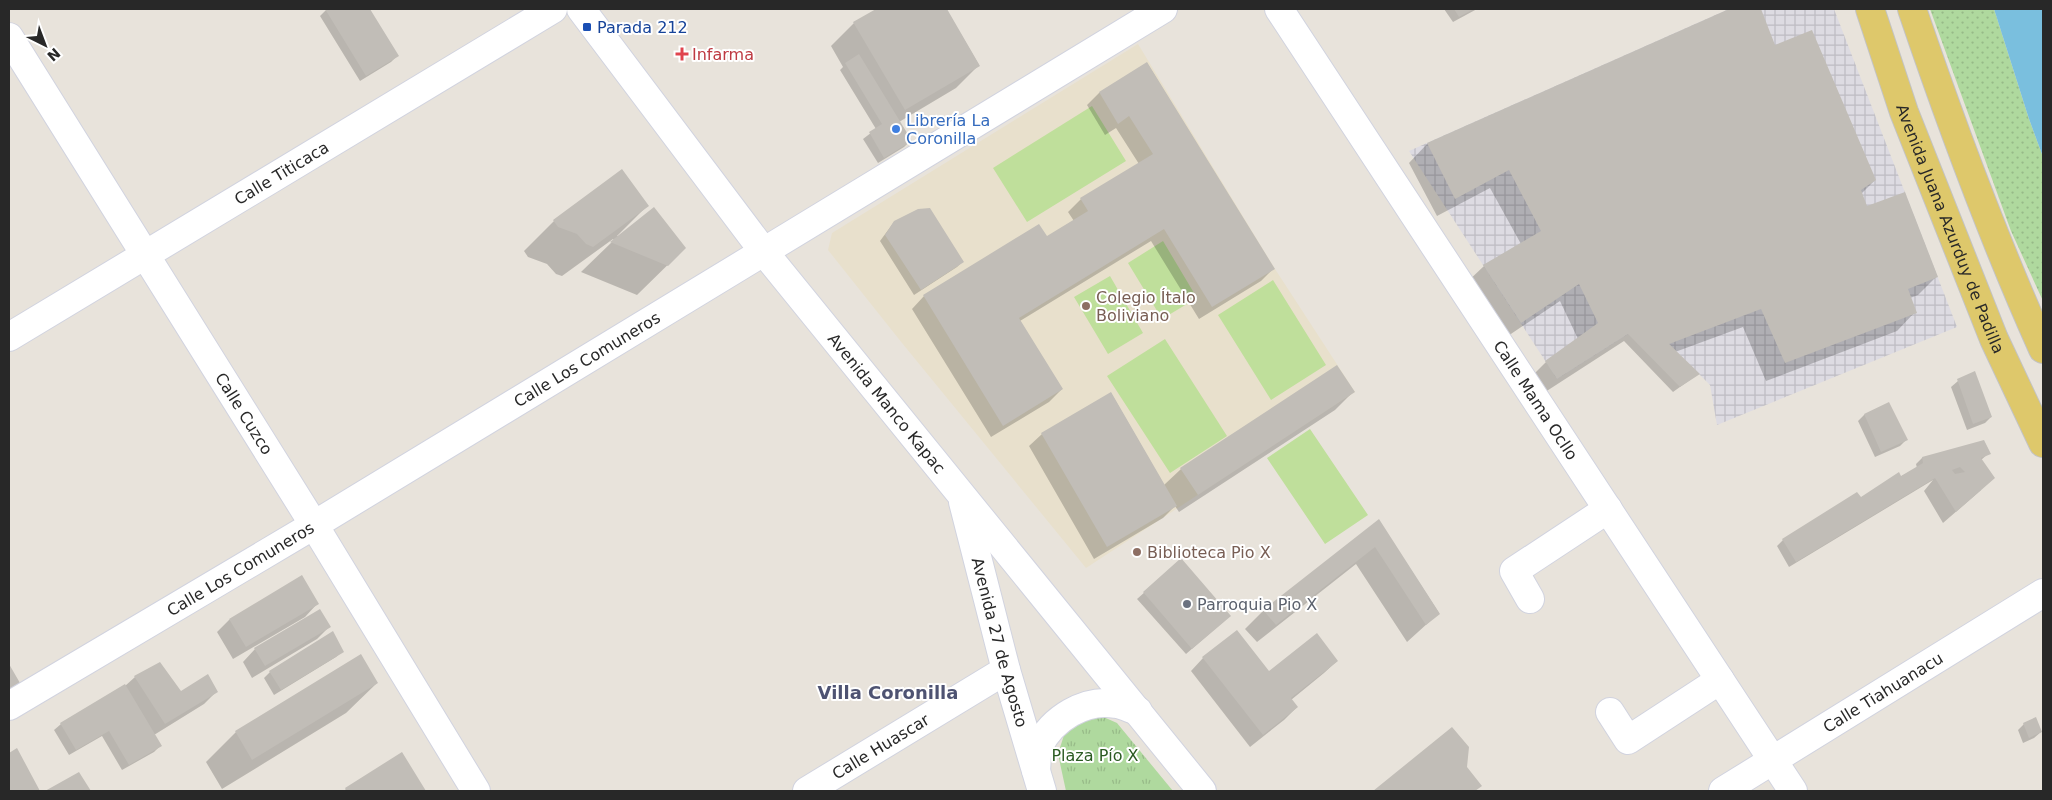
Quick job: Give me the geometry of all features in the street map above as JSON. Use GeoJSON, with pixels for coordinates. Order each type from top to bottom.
{"type":"FeatureCollection","features":[{"type":"Feature","properties":{"kind":"main road","name":"Avenida Juana Azurduy de Padilla"},"geometry":{"type":"LineString","coordinates":[[1870,9],[1904,112],[1987,321],[2043,443]]}},
{"type":"Feature","properties":{"kind":"main road"},"geometry":{"type":"LineString","coordinates":[[1912,9],[1952,124],[2011,277],[2043,348]]}},
{"type":"Feature","properties":{"kind":"street","name":"Calle Titicaca"},"geometry":{"type":"LineString","coordinates":[[9,336],[553,9]]}},
{"type":"Feature","properties":{"kind":"street","name":"Avenida Manco Kapac"},"geometry":{"type":"LineString","coordinates":[[581,9],[764,252],[1202,791]]}},
{"type":"Feature","properties":{"kind":"street","name":"Calle Los Comuneros"},"geometry":{"type":"LineString","coordinates":[[9,706],[314,525],[1163,9]]}},
{"type":"Feature","properties":{"kind":"street","name":"Calle Mama Ocllo"},"geometry":{"type":"LineString","coordinates":[[1279,9],[1793,791]]}},
{"type":"Feature","properties":{"kind":"street","name":"Calle Cuzco"},"geometry":{"type":"LineString","coordinates":[[9,37],[314,525],[476,791]]}},
{"type":"Feature","properties":{"kind":"street","name":"Avenida 27 de Agosto"},"geometry":{"type":"LineString","coordinates":[[961,493],[1006,670],[1039,781]]}},
{"type":"Feature","properties":{"kind":"street"},"geometry":{"type":"LineString","coordinates":[[1530,599],[1514,571],[1608,509]]}},
{"type":"Feature","properties":{"kind":"street","name":"Calle Tiahuanacu"},"geometry":{"type":"LineString","coordinates":[[1723,791],[2043,593]]}},
{"type":"Feature","properties":{"kind":"street","name":"Calle Huascar"},"geometry":{"type":"LineString","coordinates":[[807,791],[1006,670]]}},
{"type":"Feature","properties":{"kind":"street"},"geometry":{"type":"LineString","coordinates":[[1610,712],[1628,740],[1720,680]]}},
{"type":"Feature","properties":{"kind":"street"},"geometry":{"type":"LineString","coordinates":[[1039,781],[1038,748],[1050,729],[1070,712],[1090,704],[1116,704],[1138,712]]}},
{"type":"Feature","properties":{"kind":"shaded area"},"geometry":{"type":"Polygon","coordinates":[[[1729,9],[1834,9],[1957,327],[1717,425],[1710,385],[1647,322],[1557,379],[1409,151],[1729,9]]]}},
{"type":"Feature","properties":{"kind":"shaded area","name":"Colegio Ítalo Boliviano"},"geometry":{"type":"Polygon","coordinates":[[[1138,44],[1275,269],[1355,392],[1086,568],[828,250],[832,233],[1138,44]]]}},
{"type":"Feature","properties":{"kind":"green space"},"geometry":{"type":"Polygon","coordinates":[[[1930,9],[1994,9],[2043,157],[2043,301],[2011,231],[1930,9]]]}},
{"type":"Feature","properties":{"kind":"green space"},"geometry":{"type":"Polygon","coordinates":[[[1092,106],[1126,161],[1027,222],[993,168],[1092,106]]]}},
{"type":"Feature","properties":{"kind":"green space"},"geometry":{"type":"Polygon","coordinates":[[[1163,241],[1197,298],[1162,319],[1128,263],[1163,241]]]}},
{"type":"Feature","properties":{"kind":"green space"},"geometry":{"type":"Polygon","coordinates":[[[1110,276],[1143,333],[1108,354],[1074,297],[1110,276]]]}},
{"type":"Feature","properties":{"kind":"green space"},"geometry":{"type":"Polygon","coordinates":[[[1273,280],[1326,365],[1271,400],[1218,315],[1273,280]]]}},
{"type":"Feature","properties":{"kind":"green space"},"geometry":{"type":"Polygon","coordinates":[[[1165,339],[1227,436],[1170,473],[1107,376],[1165,339]]]}},
{"type":"Feature","properties":{"kind":"green space"},"geometry":{"type":"Polygon","coordinates":[[[1310,429],[1368,515],[1325,544],[1267,458],[1310,429]]]}},
{"type":"Feature","properties":{"kind":"green space","name":"Plaza Pío X"},"geometry":{"type":"Polygon","coordinates":[[[1099,715],[1117,723],[1173,791],[1066,791],[1058,754],[1064,735],[1079,720],[1099,715]]]}},
{"type":"Feature","properties":{"kind":"water"},"geometry":{"type":"Polygon","coordinates":[[[1994,9],[2043,9],[2043,157],[2029,119],[1994,9]]]}},
{"type":"Feature","properties":{"kind":"building"},"geometry":{"type":"Polygon","coordinates":[[[325,9],[370,9],[399,56],[366,76],[325,9]]]}},
{"type":"Feature","properties":{"kind":"building"},"geometry":{"type":"Polygon","coordinates":[[[876,9],[947,9],[980,66],[905,110],[853,22],[876,9]]]}},
{"type":"Feature","properties":{"kind":"building"},"geometry":{"type":"Polygon","coordinates":[[[1454,9],[1474,9],[1459,17],[1454,9]]]}},
{"type":"Feature","properties":{"kind":"building"},"geometry":{"type":"Polygon","coordinates":[[[1729,9],[1761,9],[1775,45],[1812,30],[1876,180],[1861,190],[1867,206],[1905,192],[1938,277],[1908,289],[1917,313],[1785,363],[1761,309],[1669,344],[1700,374],[1680,387],[1628,334],[1557,379],[1545,361],[1598,323],[1579,284],[1521,323],[1483,265],[1541,231],[1509,170],[1455,199],[1427,143],[1729,9]]]}},
{"type":"Feature","properties":{"kind":"building"},"geometry":{"type":"Polygon","coordinates":[[[859,54],[912,141],[884,158],[869,132],[882,124],[845,63],[859,54]]]}},
{"type":"Feature","properties":{"kind":"building"},"geometry":{"type":"Polygon","coordinates":[[[1147,62],[1275,269],[1212,307],[1164,229],[1019,318],[1063,389],[1003,426],[923,295],[1039,224],[1047,236],[1088,211],[1080,198],[1153,154],[1129,116],[1118,124],[1099,92],[1147,62]]]}},
{"type":"Feature","properties":{"kind":"building"},"geometry":{"type":"Polygon","coordinates":[[[622,169],[649,206],[593,247],[586,244],[577,234],[558,227],[553,220],[622,169]]]}},
{"type":"Feature","properties":{"kind":"building"},"geometry":{"type":"Polygon","coordinates":[[[654,207],[686,248],[668,266],[610,242],[654,207]]]}},
{"type":"Feature","properties":{"kind":"building"},"geometry":{"type":"Polygon","coordinates":[[[930,208],[964,262],[921,290],[885,235],[894,221],[918,209],[930,208]]]}},
{"type":"Feature","properties":{"kind":"building"},"geometry":{"type":"Polygon","coordinates":[[[1337,365],[1355,392],[1198,495],[1180,468],[1337,365]]]}},
{"type":"Feature","properties":{"kind":"building"},"geometry":{"type":"Polygon","coordinates":[[[1975,371],[1992,417],[1973,424],[1957,379],[1975,371]]]}},
{"type":"Feature","properties":{"kind":"building"},"geometry":{"type":"Polygon","coordinates":[[[1111,392],[1177,506],[1107,547],[1041,433],[1111,392]]]}},
{"type":"Feature","properties":{"kind":"building"},"geometry":{"type":"Polygon","coordinates":[[[1889,402],[1908,440],[1881,452],[1864,414],[1889,402]]]}},
{"type":"Feature","properties":{"kind":"building"},"geometry":{"type":"Polygon","coordinates":[[[1984,440],[1991,454],[1981,458],[1995,478],[1956,512],[1935,478],[1796,562],[1782,539],[1857,492],[1861,497],[1899,472],[1901,476],[1923,463],[1922,457],[1984,440]],[[1960,467],[1952,470],[1955,474],[1965,472],[1960,467]]]}},
{"type":"Feature","properties":{"kind":"building"},"geometry":{"type":"Polygon","coordinates":[[[1379,519],[1440,614],[1426,625],[1375,547],[1276,625],[1263,610],[1379,519]]]}},
{"type":"Feature","properties":{"kind":"building","name":"Parroquia Pio X"},"geometry":{"type":"Polygon","coordinates":[[[1181,558],[1231,616],[1192,649],[1143,592],[1181,558]]]}},
{"type":"Feature","properties":{"kind":"building"},"geometry":{"type":"Polygon","coordinates":[[[302,575],[319,604],[246,647],[229,619],[302,575]]]}},
{"type":"Feature","properties":{"kind":"building"},"geometry":{"type":"Polygon","coordinates":[[[320,609],[331,627],[265,666],[254,648],[320,609]]]}},
{"type":"Feature","properties":{"kind":"building"},"geometry":{"type":"Polygon","coordinates":[[[1237,630],[1269,671],[1317,633],[1338,661],[1291,698],[1298,707],[1263,735],[1202,657],[1237,630]]]}},
{"type":"Feature","properties":{"kind":"building"},"geometry":{"type":"Polygon","coordinates":[[[333,631],[344,652],[281,690],[269,671],[333,631]]]}},
{"type":"Feature","properties":{"kind":"building"},"geometry":{"type":"Polygon","coordinates":[[[361,654],[378,683],[252,760],[235,731],[361,654]]]}},
{"type":"Feature","properties":{"kind":"building"},"geometry":{"type":"Polygon","coordinates":[[[160,662],[181,691],[208,674],[218,692],[165,724],[134,676],[160,662]]]}},
{"type":"Feature","properties":{"kind":"building"},"geometry":{"type":"Polygon","coordinates":[[[9,664],[20,683],[9,690],[9,664]]]}},
{"type":"Feature","properties":{"kind":"building"},"geometry":{"type":"Polygon","coordinates":[[[125,684],[162,746],[129,765],[109,731],[76,750],[60,723],[125,684]]]}},
{"type":"Feature","properties":{"kind":"building"},"geometry":{"type":"Polygon","coordinates":[[[2036,717],[2042,732],[2029,738],[2023,723],[2036,717]]]}},
{"type":"Feature","properties":{"kind":"building"},"geometry":{"type":"Polygon","coordinates":[[[1452,727],[1469,747],[1467,767],[1482,786],[1475,791],[1373,791],[1452,727]]]}},
{"type":"Feature","properties":{"kind":"building"},"geometry":{"type":"Polygon","coordinates":[[[17,748],[40,791],[9,791],[9,753],[17,748]]]}},
{"type":"Feature","properties":{"kind":"building"},"geometry":{"type":"Polygon","coordinates":[[[402,752],[426,791],[347,791],[345,788],[402,752]]]}},
{"type":"Feature","properties":{"kind":"building"},"geometry":{"type":"Polygon","coordinates":[[[79,772],[91,791],[45,791],[79,772]]]}},
{"type":"Feature","properties":{"kind":"place","name":"Parada 212"},"geometry":{"type":"Point","coordinates":[587,27]}},
{"type":"Feature","properties":{"kind":"place","name":"Infarma"},"geometry":{"type":"Point","coordinates":[682,54]}},
{"type":"Feature","properties":{"kind":"place","name":"Librería La Coronilla"},"geometry":{"type":"Point","coordinates":[896,129]}},
{"type":"Feature","properties":{"kind":"place","name":"Colegio Ítalo Boliviano"},"geometry":{"type":"Point","coordinates":[1086,306]}},
{"type":"Feature","properties":{"kind":"place","name":"Biblioteca Pio X"},"geometry":{"type":"Point","coordinates":[1137,552]}},
{"type":"Feature","properties":{"kind":"place","name":"Parroquia Pio X"},"geometry":{"type":"Point","coordinates":[1187,604]}},
{"type":"Feature","properties":{"kind":"district","name":"Villa Coronilla"},"geometry":{"type":"Point","coordinates":[888,693]}}]}
